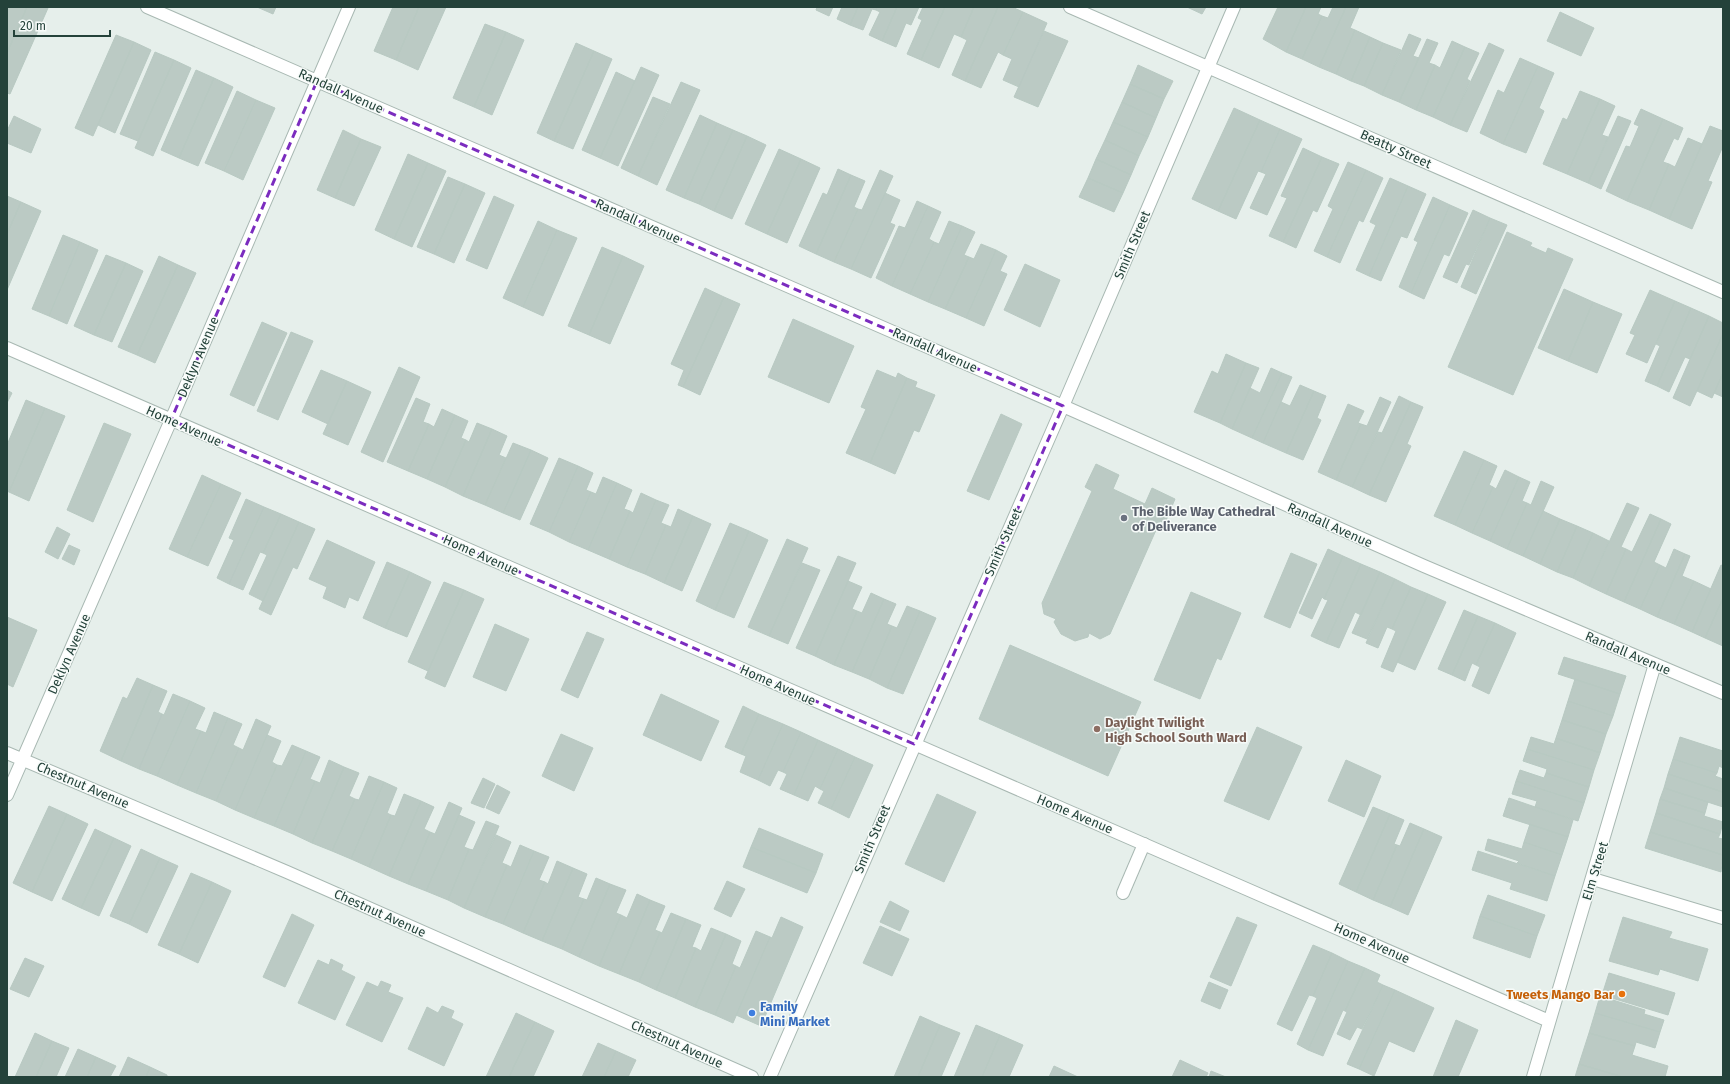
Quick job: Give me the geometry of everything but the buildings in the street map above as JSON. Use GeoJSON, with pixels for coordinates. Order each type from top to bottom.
{"type":"FeatureCollection","features":[{"type":"Feature","properties":{"kind":"street","name":"Randall Avenue"},"geometry":{"type":"LineString","coordinates":[[147,7],[1063,406],[1424,566],[1723,693]]}},
{"type":"Feature","properties":{"kind":"street","name":"Deklyn Avenue"},"geometry":{"type":"LineString","coordinates":[[7,795],[349,7]]}},
{"type":"Feature","properties":{"kind":"street","name":"Beatty Street"},"geometry":{"type":"LineString","coordinates":[[1070,7],[1723,292]]}},
{"type":"Feature","properties":{"kind":"street","name":"Smith Street"},"geometry":{"type":"LineString","coordinates":[[770,1077],[914,744],[1063,406],[1234,7]]}},
{"type":"Feature","properties":{"kind":"street","name":"Home Avenue"},"geometry":{"type":"LineString","coordinates":[[7,348],[1549,1021]]}},
{"type":"Feature","properties":{"kind":"street","name":"Elm Street"},"geometry":{"type":"LineString","coordinates":[[1533,1077],[1593,879],[1655,664]]}},
{"type":"Feature","properties":{"kind":"street","name":"Chestnut Avenue"},"geometry":{"type":"LineString","coordinates":[[7,752],[287,872],[752,1077]]}},
{"type":"Feature","properties":{"kind":"street"},"geometry":{"type":"LineString","coordinates":[[1123,893],[1144,844]]}},
{"type":"Feature","properties":{"kind":"street"},"geometry":{"type":"LineString","coordinates":[[1593,879],[1723,918]]}},
{"type":"Feature","properties":{"kind":"highlighted area"},"geometry":{"type":"Polygon","coordinates":[[[317,81],[1063,406],[914,744],[171,420],[317,81]]]}},
{"type":"Feature","properties":{"kind":"place","name":"The Bible Way Cathedral of Deliverance"},"geometry":{"type":"Point","coordinates":[1124,518]}},
{"type":"Feature","properties":{"kind":"place","name":"Daylight Twilight High School South Ward"},"geometry":{"type":"Point","coordinates":[1097,729]}},
{"type":"Feature","properties":{"kind":"place","name":"Tweets Mango Bar"},"geometry":{"type":"Point","coordinates":[1622,994]}},
{"type":"Feature","properties":{"kind":"place","name":"Family Mini Market"},"geometry":{"type":"Point","coordinates":[752,1013]}}]}
